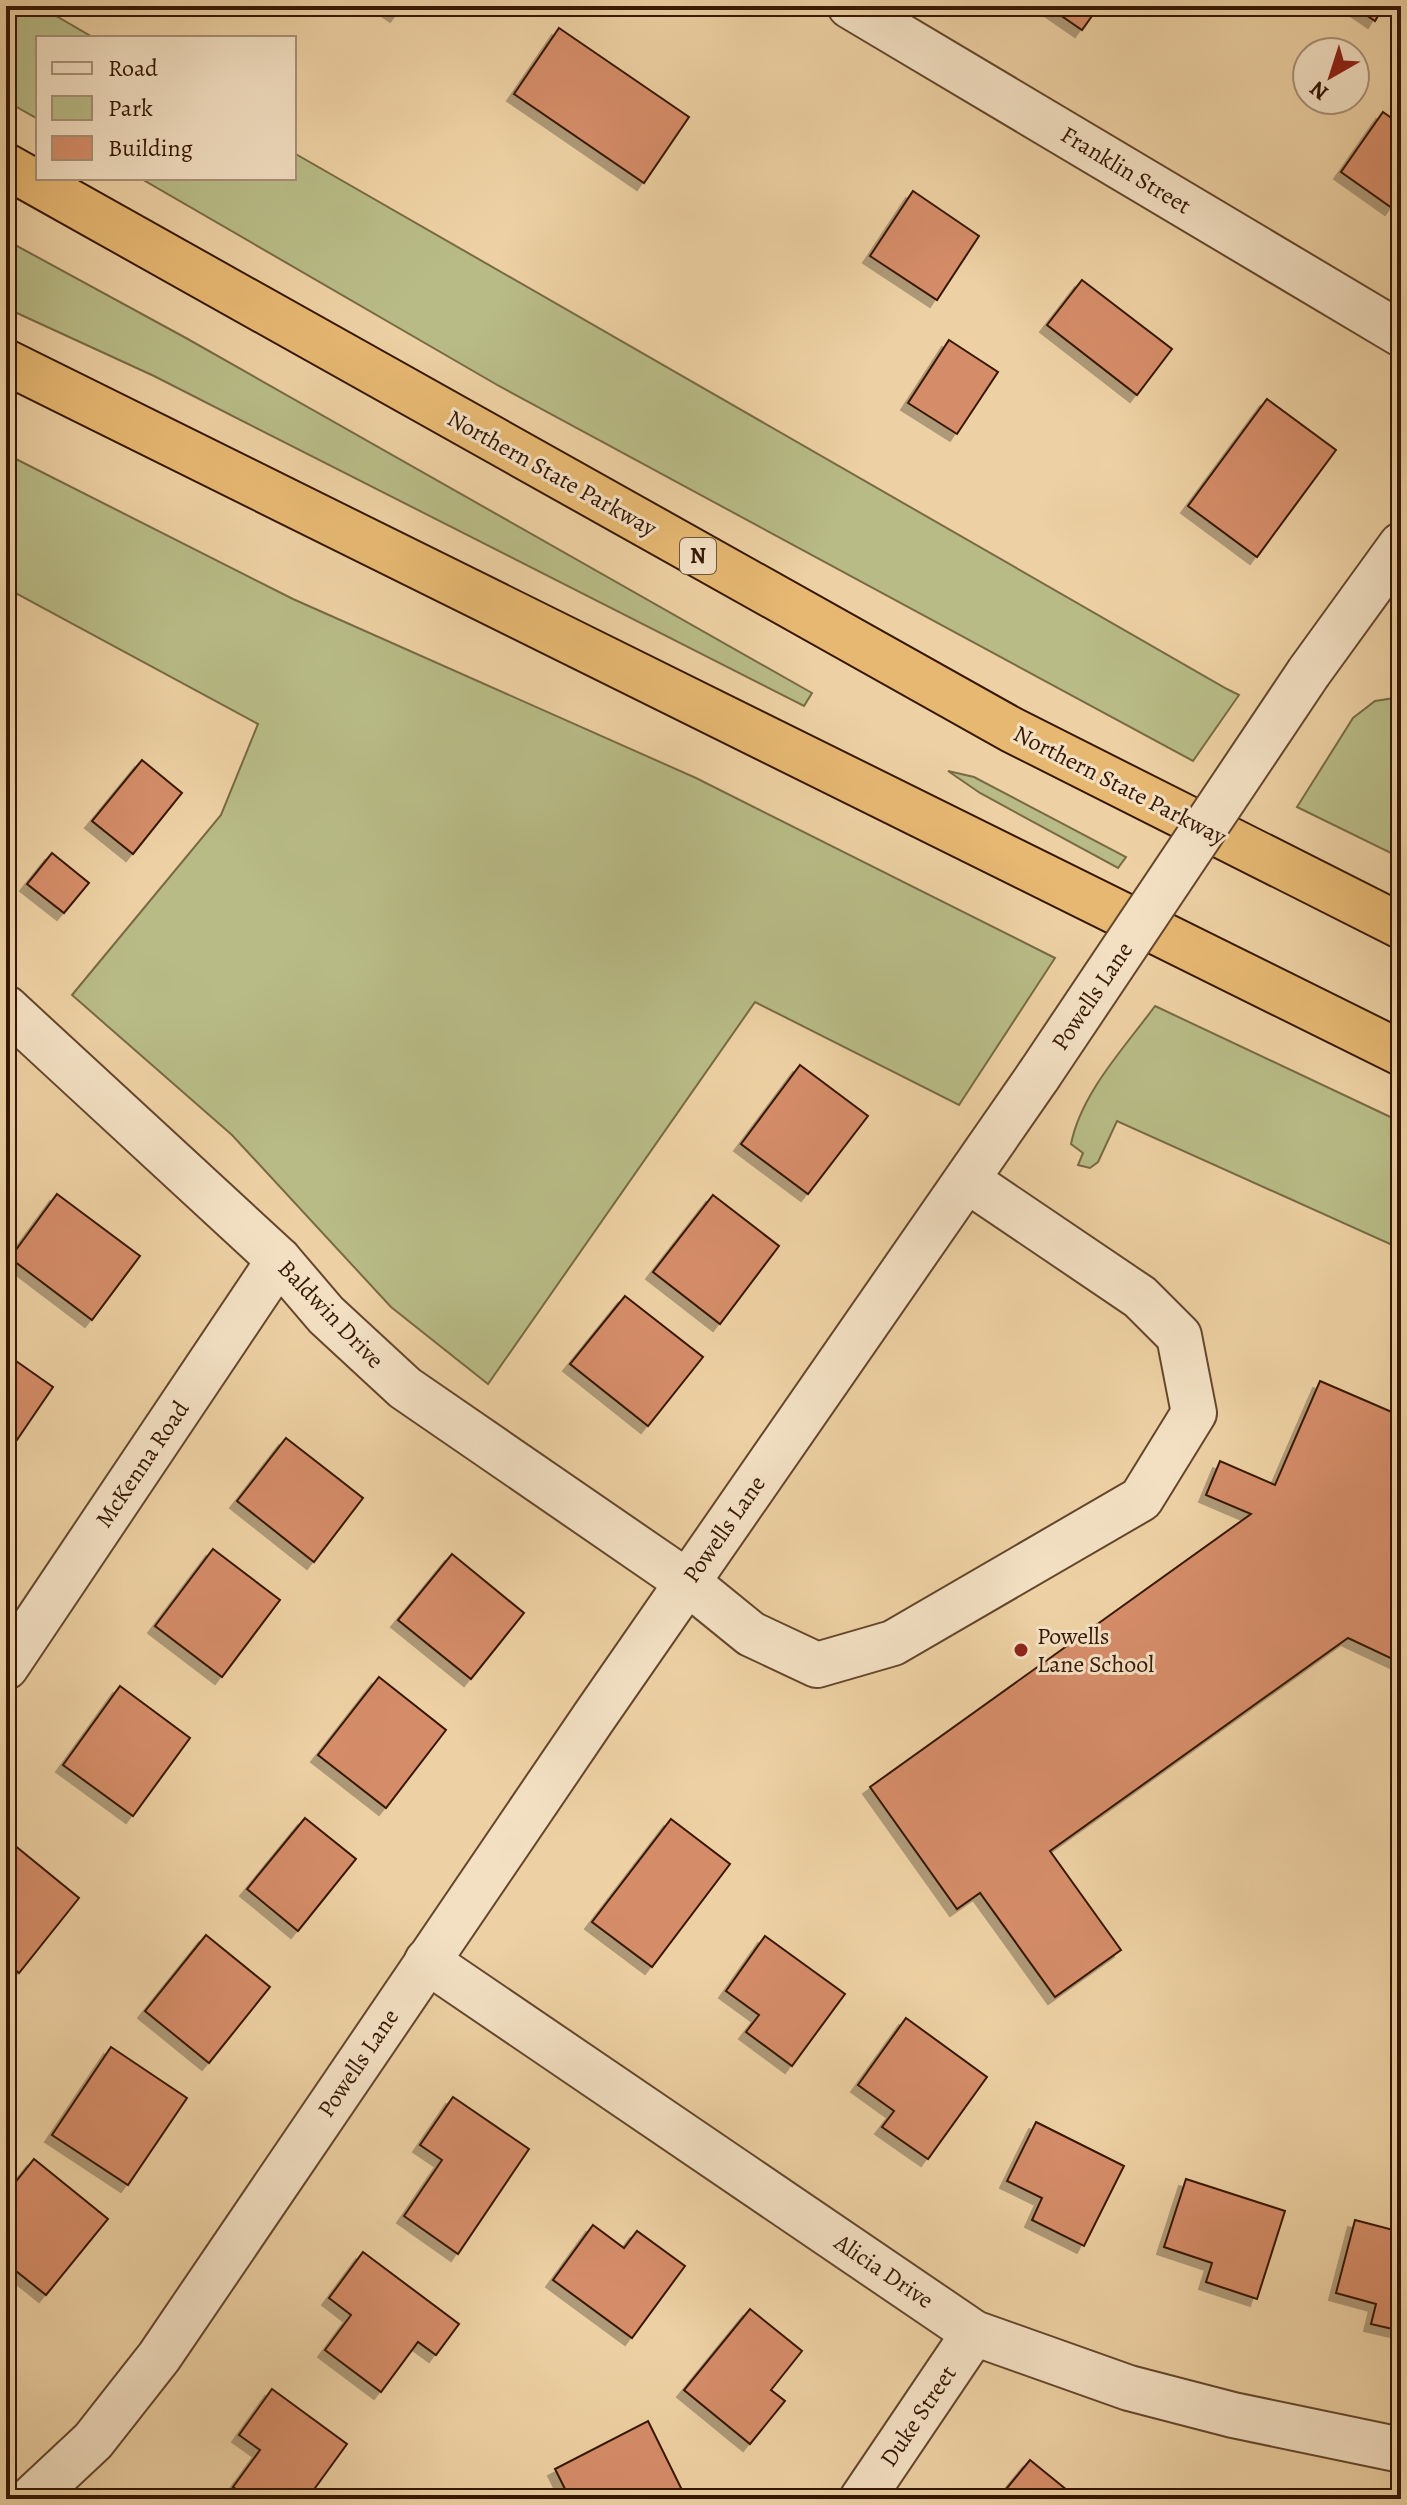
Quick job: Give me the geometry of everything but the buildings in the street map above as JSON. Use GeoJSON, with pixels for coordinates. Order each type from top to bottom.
{"type":"FeatureCollection","features":[{"type":"Feature","properties":{"kind":"highway","name":"Northern State Parkway"},"geometry":{"type":"LineString","coordinates":[[6,166],[1012,730],[1401,926]]}},
{"type":"Feature","properties":{"kind":"highway"},"geometry":{"type":"LineString","coordinates":[[6,362],[1401,1053]]}},
{"type":"Feature","properties":{"kind":"street","name":"Franklin Street"},"geometry":{"type":"LineString","coordinates":[[850,6],[1401,334]]}},
{"type":"Feature","properties":{"kind":"street","name":"Powells Lane"},"geometry":{"type":"LineString","coordinates":[[31,2499],[93,2441],[159,2357],[687,1582],[1039,1075],[1309,672],[1401,545]]}},
{"type":"Feature","properties":{"kind":"street","name":"Baldwin Drive"},"geometry":{"type":"LineString","coordinates":[[6,1008],[279,1260],[326,1315],[405,1388],[687,1582],[751,1634],[817,1665],[893,1643],[1141,1499],[1194,1413],[1179,1336],[1140,1297],[967,1180]]}},
{"type":"Feature","properties":{"kind":"street","name":"McKenna Road"},"geometry":{"type":"LineString","coordinates":[[6,1667],[279,1260]]}},
{"type":"Feature","properties":{"kind":"street","name":"Alicia Drive"},"geometry":{"type":"LineString","coordinates":[[427,1961],[974,2333],[1129,2388],[1233,2415],[1401,2450]]}},
{"type":"Feature","properties":{"kind":"street","name":"Duke Street"},"geometry":{"type":"LineString","coordinates":[[862,2499],[974,2333]]}},
{"type":"Feature","properties":{"kind":"green space"},"geometry":{"type":"Polygon","coordinates":[[[6,6],[39,6],[91,36],[36,36],[36,118],[6,101],[6,6]]]}},
{"type":"Feature","properties":{"kind":"green space"},"geometry":{"type":"Polygon","coordinates":[[[296,154],[1239,695],[1193,761],[499,386],[143,180],[296,180],[296,154]]]}},
{"type":"Feature","properties":{"kind":"green space"},"geometry":{"type":"Polygon","coordinates":[[[6,240],[186,338],[812,693],[804,706],[154,376],[6,308],[6,240]]]}},
{"type":"Feature","properties":{"kind":"green space"},"geometry":{"type":"Polygon","coordinates":[[[6,454],[293,599],[696,778],[1055,958],[959,1105],[755,1002],[488,1384],[391,1307],[232,1135],[72,995],[221,815],[258,724],[6,588],[6,454]]]}},
{"type":"Feature","properties":{"kind":"green space"},"geometry":{"type":"Polygon","coordinates":[[[1401,697],[1401,858],[1297,807],[1353,718],[1375,701],[1401,697]]]}},
{"type":"Feature","properties":{"kind":"green space"},"geometry":{"type":"Polygon","coordinates":[[[948,771],[974,777],[1126,857],[1118,868],[980,793],[948,771]]]}},
{"type":"Feature","properties":{"kind":"green space"},"geometry":{"type":"Polygon","coordinates":[[[1155,1006],[1401,1122],[1401,1249],[1117,1121],[1098,1162],[1090,1168],[1078,1165],[1083,1153],[1071,1144],[1084,1107],[1106,1071],[1155,1006]]]}},
{"type":"Feature","properties":{"kind":"place","name":"Powells Lane School"},"geometry":{"type":"Point","coordinates":[1021,1650]}}]}
